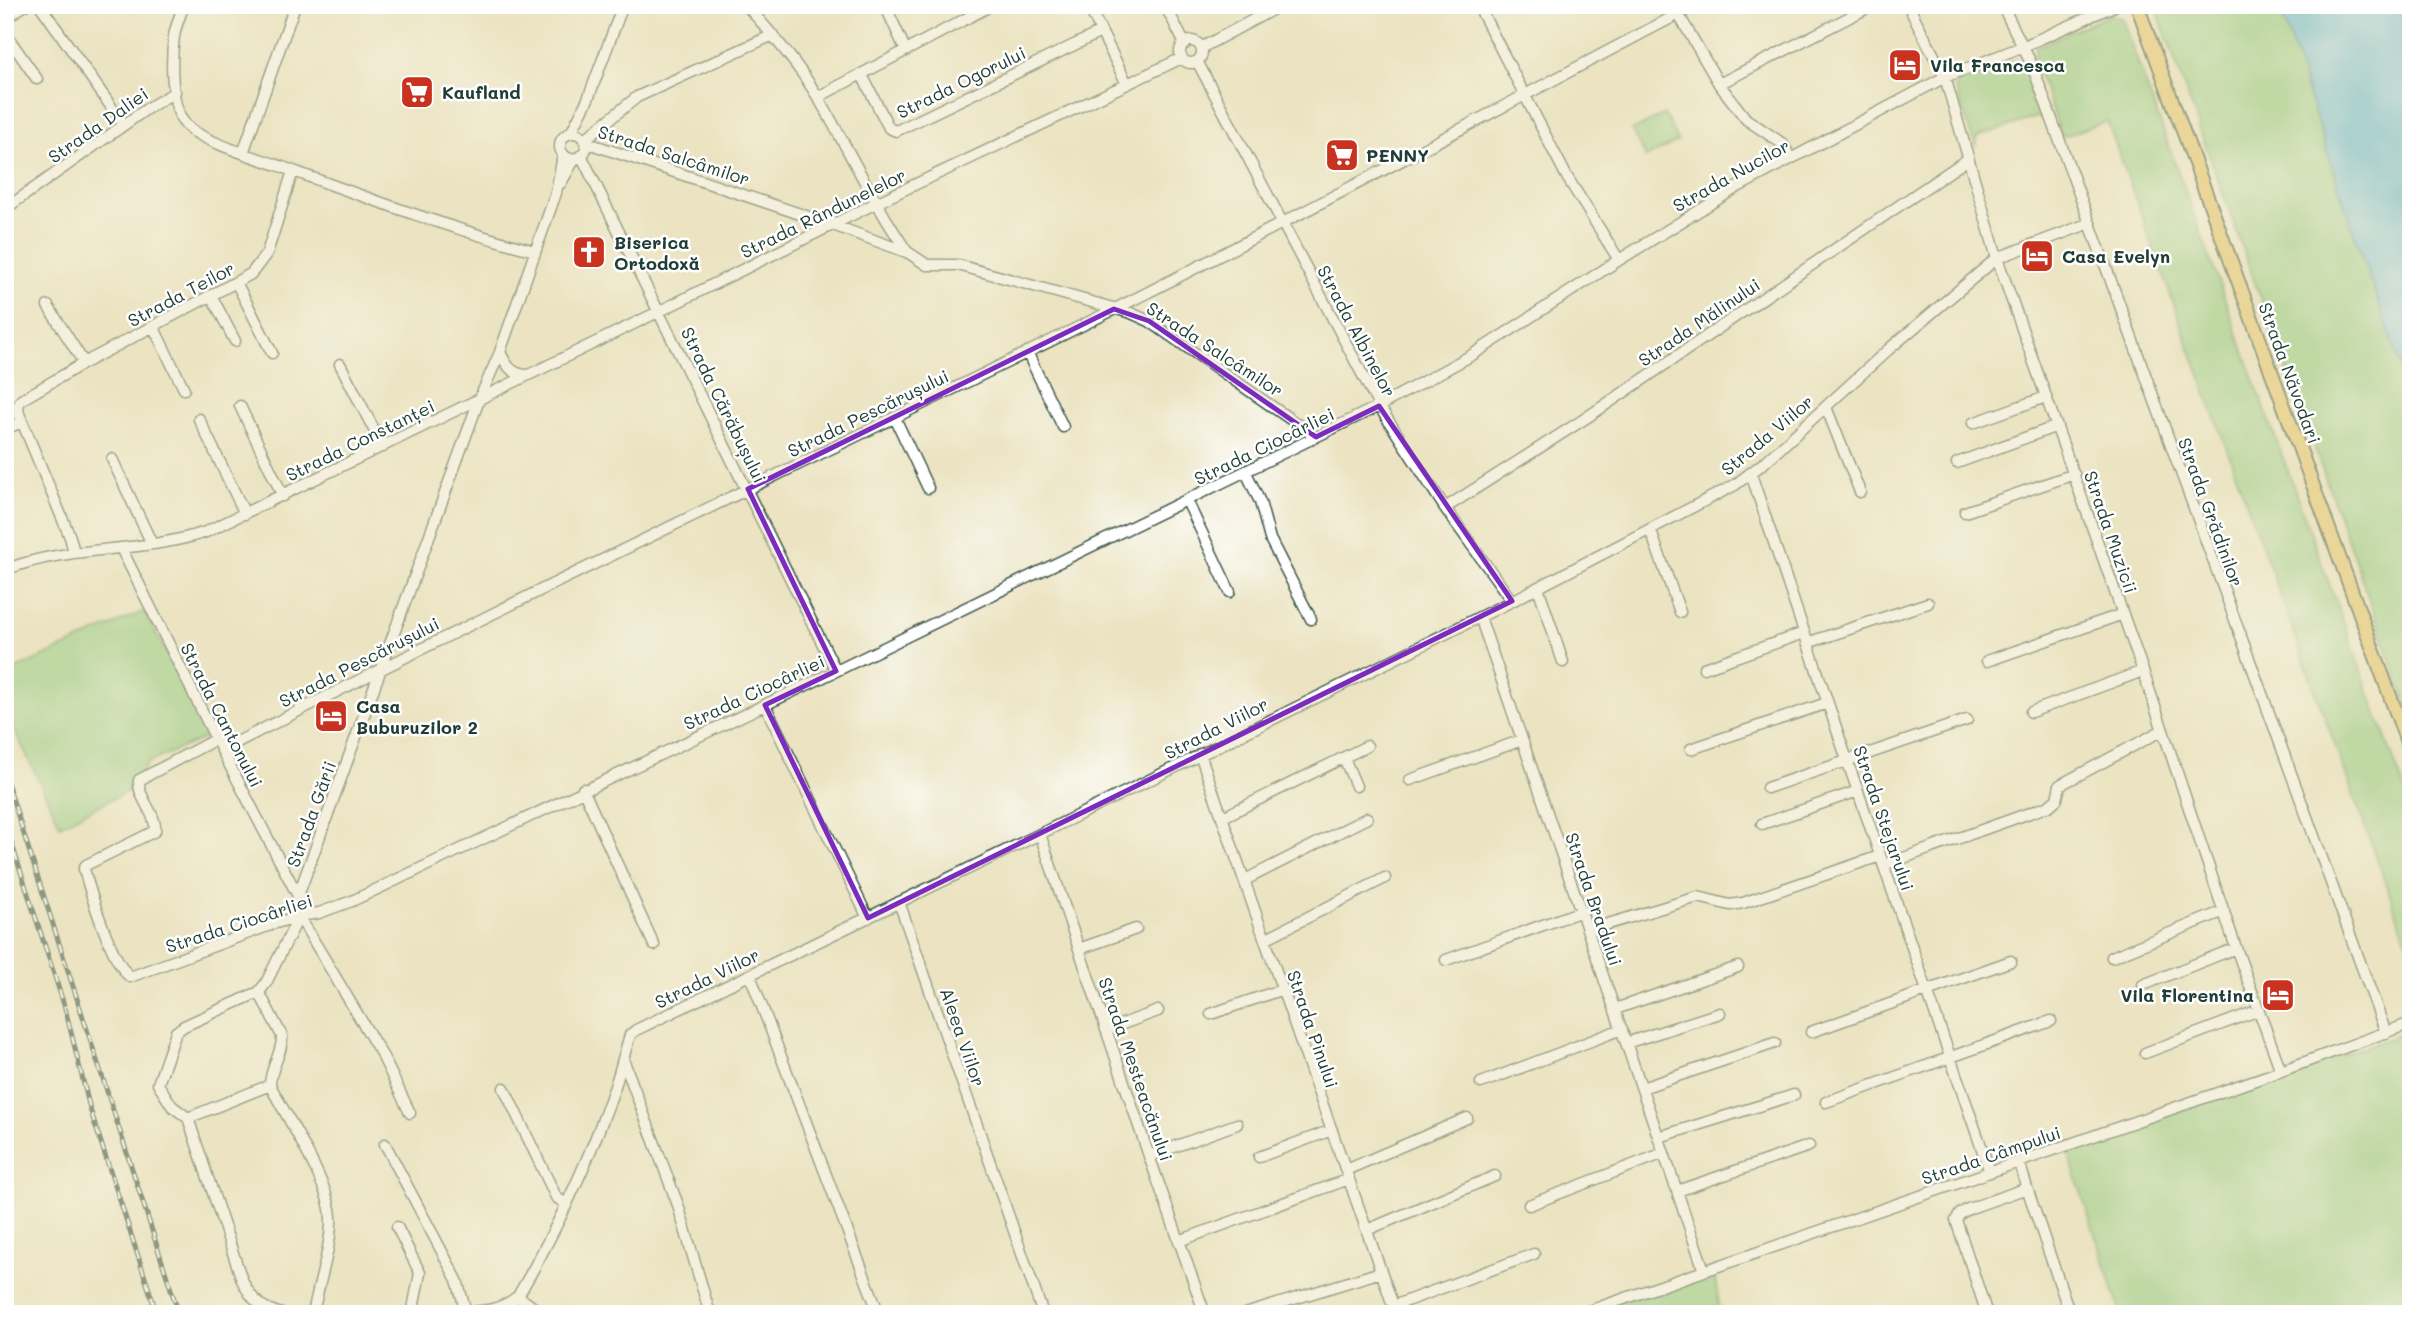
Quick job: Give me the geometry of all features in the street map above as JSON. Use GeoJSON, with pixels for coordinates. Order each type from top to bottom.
{"type":"FeatureCollection","features":[{"type":"Feature","properties":{"kind":"main road","name":"Strada Năvodari"},"geometry":{"type":"LineString","coordinates":[[2137,5],[2411,753]]}},
{"type":"Feature","properties":{"kind":"street"},"geometry":{"type":"LineString","coordinates":[[5,19],[25,5]]}},
{"type":"Feature","properties":{"kind":"street"},"geometry":{"type":"LineString","coordinates":[[40,5],[124,125]]}},
{"type":"Feature","properties":{"kind":"street"},"geometry":{"type":"LineString","coordinates":[[184,5],[174,34],[172,55],[179,115],[188,127],[243,153],[293,171],[535,251]]}},
{"type":"Feature","properties":{"kind":"street"},"geometry":{"type":"LineString","coordinates":[[243,153],[295,5]]}},
{"type":"Feature","properties":{"kind":"street"},"geometry":{"type":"LineString","coordinates":[[479,400],[500,352],[556,193],[564,155],[560,147],[561,140],[571,133],[588,99],[623,5]]}},
{"type":"Feature","properties":{"kind":"street"},"geometry":{"type":"LineString","coordinates":[[746,5],[795,62],[818,97],[876,203],[909,253]]}},
{"type":"Feature","properties":{"kind":"street"},"geometry":{"type":"LineString","coordinates":[[885,5],[906,51]]}},
{"type":"Feature","properties":{"kind":"street"},"geometry":{"type":"LineString","coordinates":[[818,97],[992,5]]}},
{"type":"Feature","properties":{"kind":"street"},"geometry":{"type":"LineString","coordinates":[[1088,5],[1127,84]]}},
{"type":"Feature","properties":{"kind":"street"},"geometry":{"type":"LineString","coordinates":[[1165,5],[1185,44]]}},
{"type":"Feature","properties":{"kind":"street"},"geometry":{"type":"LineString","coordinates":[[1201,48],[1281,5]]}},
{"type":"Feature","properties":{"kind":"street"},"geometry":{"type":"LineString","coordinates":[[1478,5],[1567,177],[1619,260]]}},
{"type":"Feature","properties":{"kind":"street","name":"Strada Pescărușului"},"geometry":{"type":"LineString","coordinates":[[222,750],[380,668],[1114,309],[1524,96],[1676,10],[1696,5]]}},
{"type":"Feature","properties":{"kind":"street"},"geometry":{"type":"LineString","coordinates":[[1720,84],[1873,5]]}},
{"type":"Feature","properties":{"kind":"street","name":"Strada Muzicii"},"geometry":{"type":"LineString","coordinates":[[1908,5],[1945,77],[1997,257],[2281,1071]]}},
{"type":"Feature","properties":{"kind":"street","name":"Strada Grădinilor"},"geometry":{"type":"LineString","coordinates":[[2002,5],[2024,46],[2058,136],[2386,1032]]}},
{"type":"Feature","properties":{"kind":"street","name":"Strada Nucilor"},"geometry":{"type":"LineString","coordinates":[[1380,406],[1472,355],[1735,188],[1945,77],[2116,5]]}},
{"type":"Feature","properties":{"kind":"street"},"geometry":{"type":"LineString","coordinates":[[1676,10],[1720,84],[1746,119],[1783,144],[1791,159]]}},
{"type":"Feature","properties":{"kind":"street","name":"Strada Ogorului"},"geometry":{"type":"LineString","coordinates":[[862,75],[889,128],[896,131],[1101,32]]}},
{"type":"Feature","properties":{"kind":"street"},"geometry":{"type":"LineString","coordinates":[[5,33],[37,79]]}},
{"type":"Feature","properties":{"kind":"street"},"geometry":{"type":"LineString","coordinates":[[584,140],[637,97],[773,35]]}},
{"type":"Feature","properties":{"kind":"street"},"geometry":{"type":"LineString","coordinates":[[1185,44],[1195,43],[1201,48]]}},
{"type":"Feature","properties":{"kind":"street"},"geometry":{"type":"LineString","coordinates":[[1185,44],[1180,52],[1182,58],[1190,63],[1201,57],[1201,48]]}},
{"type":"Feature","properties":{"kind":"street","name":"Strada Rândunelelor"},"geometry":{"type":"LineString","coordinates":[[479,400],[876,203],[1182,58]]}},
{"type":"Feature","properties":{"kind":"street","name":"Strada Albinelor"},"geometry":{"type":"LineString","coordinates":[[1197,61],[1281,224],[1380,406],[1445,508],[1512,601]]}},
{"type":"Feature","properties":{"kind":"street","name":"Strada Daliei"},"geometry":{"type":"LineString","coordinates":[[5,209],[175,92]]}},
{"type":"Feature","properties":{"kind":"street"},"geometry":{"type":"LineString","coordinates":[[556,193],[585,148],[588,99]]}},
{"type":"Feature","properties":{"kind":"street"},"geometry":{"type":"LineString","coordinates":[[571,133],[584,140]]}},
{"type":"Feature","properties":{"kind":"street","name":"Strada Salcâmilor"},"geometry":{"type":"LineString","coordinates":[[584,140],[833,225],[909,253],[927,265],[958,265],[1149,321],[1317,437]]}},
{"type":"Feature","properties":{"kind":"street"},"geometry":{"type":"LineString","coordinates":[[564,155],[578,156]]}},
{"type":"Feature","properties":{"kind":"street","name":"Strada Cărăbușului"},"geometry":{"type":"LineString","coordinates":[[578,156],[660,311],[836,671]]}},
{"type":"Feature","properties":{"kind":"street","name":"Strada Mălinului"},"geometry":{"type":"LineString","coordinates":[[1445,508],[1576,425],[1968,159]]}},
{"type":"Feature","properties":{"kind":"street","name":"Strada Teilor"},"geometry":{"type":"LineString","coordinates":[[22,422],[18,406],[21,400],[84,363],[237,284],[258,267],[267,253],[293,171]]}},
{"type":"Feature","properties":{"kind":"street","name":"Strada Viilor"},"geometry":{"type":"LineString","coordinates":[[518,1296],[567,1205],[593,1145],[630,1035],[636,1030],[1480,617],[1735,485],[1751,474],[1997,257],[2090,223]]}},
{"type":"Feature","properties":{"kind":"street"},"geometry":{"type":"LineString","coordinates":[[237,284],[272,353]]}},
{"type":"Feature","properties":{"kind":"street"},"geometry":{"type":"LineString","coordinates":[[212,297],[235,341]]}},
{"type":"Feature","properties":{"kind":"street"},"geometry":{"type":"LineString","coordinates":[[48,306],[84,363]]}},
{"type":"Feature","properties":{"kind":"street"},"geometry":{"type":"LineString","coordinates":[[153,326],[184,389]]}},
{"type":"Feature","properties":{"kind":"street"},"geometry":{"type":"LineString","coordinates":[[500,352],[508,368],[514,373],[528,375]]}},
{"type":"Feature","properties":{"kind":"street"},"geometry":{"type":"LineString","coordinates":[[1027,352],[1063,427]]}},
{"type":"Feature","properties":{"kind":"street"},"geometry":{"type":"LineString","coordinates":[[340,364],[383,447]]}},
{"type":"Feature","properties":{"kind":"street"},"geometry":{"type":"LineString","coordinates":[[1973,423],[2046,397]]}},
{"type":"Feature","properties":{"kind":"street","name":"Strada Constanței"},"geometry":{"type":"LineString","coordinates":[[5,570],[37,559],[74,552],[188,538],[283,496],[479,400]]}},
{"type":"Feature","properties":{"kind":"street","name":"Strada Gării"},"geometry":{"type":"LineString","coordinates":[[259,992],[299,916],[298,896],[479,400]]}},
{"type":"Feature","properties":{"kind":"street"},"geometry":{"type":"LineString","coordinates":[[240,406],[283,496]]}},
{"type":"Feature","properties":{"kind":"street","name":"Strada Ciocârliei"},"geometry":{"type":"LineString","coordinates":[[216,739],[139,780],[140,790],[156,827],[155,831],[86,865],[83,869],[112,948],[124,972],[130,977],[299,916],[319,913],[352,901],[836,671],[1380,406]]}},
{"type":"Feature","properties":{"kind":"street"},"geometry":{"type":"LineString","coordinates":[[1826,407],[1860,492]]}},
{"type":"Feature","properties":{"kind":"street"},"geometry":{"type":"LineString","coordinates":[[895,418],[928,488]]}},
{"type":"Feature","properties":{"kind":"street"},"geometry":{"type":"LineString","coordinates":[[199,419],[245,514]]}},
{"type":"Feature","properties":{"kind":"street"},"geometry":{"type":"LineString","coordinates":[[5,429],[22,422],[74,552]]}},
{"type":"Feature","properties":{"kind":"street"},"geometry":{"type":"LineString","coordinates":[[1957,463],[2057,426]]}},
{"type":"Feature","properties":{"kind":"street"},"geometry":{"type":"LineString","coordinates":[[112,459],[152,544]]}},
{"type":"Feature","properties":{"kind":"street"},"geometry":{"type":"LineString","coordinates":[[1246,472],[1260,502],[1270,539],[1311,620]]}},
{"type":"Feature","properties":{"kind":"street","name":"Strada Stejarului"},"geometry":{"type":"LineString","coordinates":[[1751,474],[1857,791],[1990,1172]]}},
{"type":"Feature","properties":{"kind":"street"},"geometry":{"type":"LineString","coordinates":[[1965,512],[2074,474]]}},
{"type":"Feature","properties":{"kind":"street"},"geometry":{"type":"LineString","coordinates":[[1187,501],[1230,592]]}},
{"type":"Feature","properties":{"kind":"street"},"geometry":{"type":"LineString","coordinates":[[1650,530],[1680,612]]}},
{"type":"Feature","properties":{"kind":"street","name":"Strada Cantonului"},"geometry":{"type":"LineString","coordinates":[[121,548],[298,896]]}},
{"type":"Feature","properties":{"kind":"street"},"geometry":{"type":"LineString","coordinates":[[1538,587],[1563,662]]}},
{"type":"Feature","properties":{"kind":"street"},"geometry":{"type":"LineString","coordinates":[[1704,668],[1928,603]]}},
{"type":"Feature","properties":{"kind":"street"},"geometry":{"type":"LineString","coordinates":[[1987,661],[2123,614]]}},
{"type":"Feature","properties":{"kind":"street","name":"Strada Bradului"},"geometry":{"type":"LineString","coordinates":[[1480,617],[1704,1270]]}},
{"type":"Feature","properties":{"kind":"street"},"geometry":{"type":"LineString","coordinates":[[2031,712],[2143,671]]}},
{"type":"Feature","properties":{"kind":"street"},"geometry":{"type":"LineString","coordinates":[[1691,749],[1827,703]]}},
{"type":"Feature","properties":{"kind":"street"},"geometry":{"type":"LineString","coordinates":[[765,705],[868,918]]}},
{"type":"Feature","properties":{"kind":"street"},"geometry":{"type":"LineString","coordinates":[[1767,788],[1967,720]]}},
{"type":"Feature","properties":{"kind":"street"},"geometry":{"type":"LineString","coordinates":[[1588,930],[1698,897],[1730,905],[1744,903],[2049,806],[2057,799],[2060,785],[2163,730]]}},
{"type":"Feature","properties":{"kind":"street"},"geometry":{"type":"LineString","coordinates":[[1409,780],[1522,740]]}},
{"type":"Feature","properties":{"kind":"street"},"geometry":{"type":"LineString","coordinates":[[1223,817],[1367,746]]}},
{"type":"Feature","properties":{"kind":"street","name":"Strada Pinului"},"geometry":{"type":"LineString","coordinates":[[1200,754],[1395,1310]]}},
{"type":"Feature","properties":{"kind":"street"},"geometry":{"type":"LineString","coordinates":[[1344,758],[1356,786]]}},
{"type":"Feature","properties":{"kind":"street"},"geometry":{"type":"LineString","coordinates":[[583,789],[654,945]]}},
{"type":"Feature","properties":{"kind":"street"},"geometry":{"type":"LineString","coordinates":[[1762,824],[1857,791]]}},
{"type":"Feature","properties":{"kind":"street"},"geometry":{"type":"LineString","coordinates":[[1245,880],[1367,818]]}},
{"type":"Feature","properties":{"kind":"street","name":"Strada Mesteacănului"},"geometry":{"type":"LineString","coordinates":[[1041,834],[1205,1314]]}},
{"type":"Feature","properties":{"kind":"street"},"geometry":{"type":"LineString","coordinates":[[1265,939],[1385,878]]}},
{"type":"Feature","properties":{"kind":"street","name":"Aleea Viilor"},"geometry":{"type":"LineString","coordinates":[[900,902],[1043,1314]]}},
{"type":"Feature","properties":{"kind":"street"},"geometry":{"type":"LineString","coordinates":[[1446,960],[1581,911]]}},
{"type":"Feature","properties":{"kind":"street"},"geometry":{"type":"LineString","coordinates":[[2112,957],[2224,911]]}},
{"type":"Feature","properties":{"kind":"street"},"geometry":{"type":"LineString","coordinates":[[299,916],[383,1058],[410,1113]]}},
{"type":"Feature","properties":{"kind":"street"},"geometry":{"type":"LineString","coordinates":[[1079,948],[1136,929]]}},
{"type":"Feature","properties":{"kind":"street"},"geometry":{"type":"LineString","coordinates":[[2143,985],[2236,948]]}},
{"type":"Feature","properties":{"kind":"street"},"geometry":{"type":"LineString","coordinates":[[1811,1032],[2011,961]]}},
{"type":"Feature","properties":{"kind":"street"},"geometry":{"type":"LineString","coordinates":[[1615,1009],[1738,967]]}},
{"type":"Feature","properties":{"kind":"street"},"geometry":{"type":"LineString","coordinates":[[750,975],[879,1314]]}},
{"type":"Feature","properties":{"kind":"street"},"geometry":{"type":"LineString","coordinates":[[1211,1014],[1283,989]]}},
{"type":"Feature","properties":{"kind":"street"},"geometry":{"type":"LineString","coordinates":[[279,1313],[270,1311],[249,1295],[188,1118],[173,1106],[158,1084],[176,1032],[259,992],[282,1036],[282,1044],[270,1075],[270,1085],[316,1172],[331,1209],[329,1238],[313,1314]]}},
{"type":"Feature","properties":{"kind":"street"},"geometry":{"type":"LineString","coordinates":[[2145,1053],[2259,1010]]}},
{"type":"Feature","properties":{"kind":"street"},"geometry":{"type":"LineString","coordinates":[[1106,1030],[1158,1011]]}},
{"type":"Feature","properties":{"kind":"street"},"geometry":{"type":"LineString","coordinates":[[1626,1043],[1720,1013]]}},
{"type":"Feature","properties":{"kind":"street"},"geometry":{"type":"LineString","coordinates":[[1826,1102],[2051,1021]]}},
{"type":"Feature","properties":{"kind":"street","name":"Strada Câmpului"},"geometry":{"type":"LineString","coordinates":[[1580,1314],[2281,1071],[2411,1023]]}},
{"type":"Feature","properties":{"kind":"street"},"geometry":{"type":"LineString","coordinates":[[1481,1083],[1622,1029]]}},
{"type":"Feature","properties":{"kind":"street"},"geometry":{"type":"LineString","coordinates":[[1642,1088],[1776,1043]]}},
{"type":"Feature","properties":{"kind":"street"},"geometry":{"type":"LineString","coordinates":[[623,1059],[678,1205],[710,1314]]}},
{"type":"Feature","properties":{"kind":"street"},"geometry":{"type":"LineString","coordinates":[[188,1118],[270,1085]]}},
{"type":"Feature","properties":{"kind":"street"},"geometry":{"type":"LineString","coordinates":[[504,1088],[556,1197],[567,1205]]}},
{"type":"Feature","properties":{"kind":"street"},"geometry":{"type":"LineString","coordinates":[[1659,1138],[1794,1095]]}},
{"type":"Feature","properties":{"kind":"street"},"geometry":{"type":"LineString","coordinates":[[1179,1241],[1348,1175],[1467,1118]]}},
{"type":"Feature","properties":{"kind":"street"},"geometry":{"type":"LineString","coordinates":[[1149,1156],[1237,1124]]}},
{"type":"Feature","properties":{"kind":"street"},"geometry":{"type":"LineString","coordinates":[[1259,1157],[1332,1130]]}},
{"type":"Feature","properties":{"kind":"street"},"geometry":{"type":"LineString","coordinates":[[385,1144],[457,1280],[466,1312]]}},
{"type":"Feature","properties":{"kind":"street"},"geometry":{"type":"LineString","coordinates":[[1677,1191],[1809,1146]]}},
{"type":"Feature","properties":{"kind":"street"},"geometry":{"type":"LineString","coordinates":[[1529,1205],[1664,1153]]}},
{"type":"Feature","properties":{"kind":"street"},"geometry":{"type":"LineString","coordinates":[[2019,1162],[2070,1314]]}},
{"type":"Feature","properties":{"kind":"street"},"geometry":{"type":"LineString","coordinates":[[1367,1230],[1495,1176]]}},
{"type":"Feature","properties":{"kind":"street"},"geometry":{"type":"LineString","coordinates":[[1987,1314],[1956,1220],[1959,1214],[1968,1209],[2027,1188]]}},
{"type":"Feature","properties":{"kind":"street"},"geometry":{"type":"LineString","coordinates":[[397,1227],[420,1273],[412,1314]]}},
{"type":"Feature","properties":{"kind":"street"},"geometry":{"type":"LineString","coordinates":[[1395,1310],[1534,1254]]}},
{"type":"Feature","properties":{"kind":"street"},"geometry":{"type":"LineString","coordinates":[[1244,1314],[1381,1272]]}},
{"type":"Feature","properties":{"kind":"street"},"geometry":{"type":"LineString","coordinates":[[450,1314],[492,1310],[507,1306],[518,1296],[542,1314]]}},
{"type":"Feature","properties":{"kind":"highlighted area"},"geometry":{"type":"Polygon","coordinates":[[[1114,309],[1149,321],[1316,437],[1379,406],[1512,601],[868,918],[765,705],[836,671],[748,489],[1114,309]]]}},
{"type":"Feature","properties":{"kind":"green space"},"geometry":{"type":"Polygon","coordinates":[[[2155,5],[2279,5],[2359,248],[2411,393],[2411,716],[2155,5]]]}},
{"type":"Feature","properties":{"kind":"green space"},"geometry":{"type":"Polygon","coordinates":[[[2111,14],[2122,19],[2411,807],[2411,953],[2107,121],[2062,137],[2034,60],[2036,47],[2111,14]]]}},
{"type":"Feature","properties":{"kind":"green space"},"geometry":{"type":"Polygon","coordinates":[[[2015,60],[2023,63],[2045,122],[2040,116],[1977,137],[1976,145],[1955,87],[1958,83],[2015,60]]]}},
{"type":"Feature","properties":{"kind":"green space"},"geometry":{"type":"Polygon","coordinates":[[[1664,114],[1678,141],[1646,158],[1632,131],[1664,114]]]}},
{"type":"Feature","properties":{"kind":"green space"},"geometry":{"type":"Polygon","coordinates":[[[144,611],[211,735],[147,763],[136,787],[60,825],[5,710],[5,674],[144,611]]]}},
{"type":"Feature","properties":{"kind":"green space"},"geometry":{"type":"Polygon","coordinates":[[[2411,1031],[2411,1314],[2121,1314],[2067,1149],[2411,1031]]]}},
{"type":"Feature","properties":{"kind":"green space"},"geometry":{"type":"Polygon","coordinates":[[[1713,1269],[1721,1314],[1581,1314],[1713,1269]]]}},
{"type":"Feature","properties":{"kind":"water"},"geometry":{"type":"Polygon","coordinates":[[[2279,5],[2411,5],[2411,393],[2359,248],[2279,5]]]}},
{"type":"Feature","properties":{"kind":"railway"},"geometry":{"type":"LineString","coordinates":[[5,776],[179,1314]]}},
{"type":"Feature","properties":{"kind":"railway"},"geometry":{"type":"LineString","coordinates":[[5,823],[65,1008],[90,1109],[157,1314]]}},
{"type":"Feature","properties":{"kind":"place","name":"Vila Francesca"},"geometry":{"type":"Point","coordinates":[1905,65]}},
{"type":"Feature","properties":{"kind":"place","name":"Kaufland"},"geometry":{"type":"Point","coordinates":[417,92]}},
{"type":"Feature","properties":{"kind":"place","name":"PENNY"},"geometry":{"type":"Point","coordinates":[1342,155]}},
{"type":"Feature","properties":{"kind":"place","name":"Biserica Ortodoxă"},"geometry":{"type":"Point","coordinates":[589,252]}},
{"type":"Feature","properties":{"kind":"place","name":"Casa Evelyn"},"geometry":{"type":"Point","coordinates":[2037,256]}},
{"type":"Feature","properties":{"kind":"place","name":"Casa Buburuzilor 2"},"geometry":{"type":"Point","coordinates":[331,716]}},
{"type":"Feature","properties":{"kind":"place","name":"Vila Florentina"},"geometry":{"type":"Point","coordinates":[2278,995]}}]}
